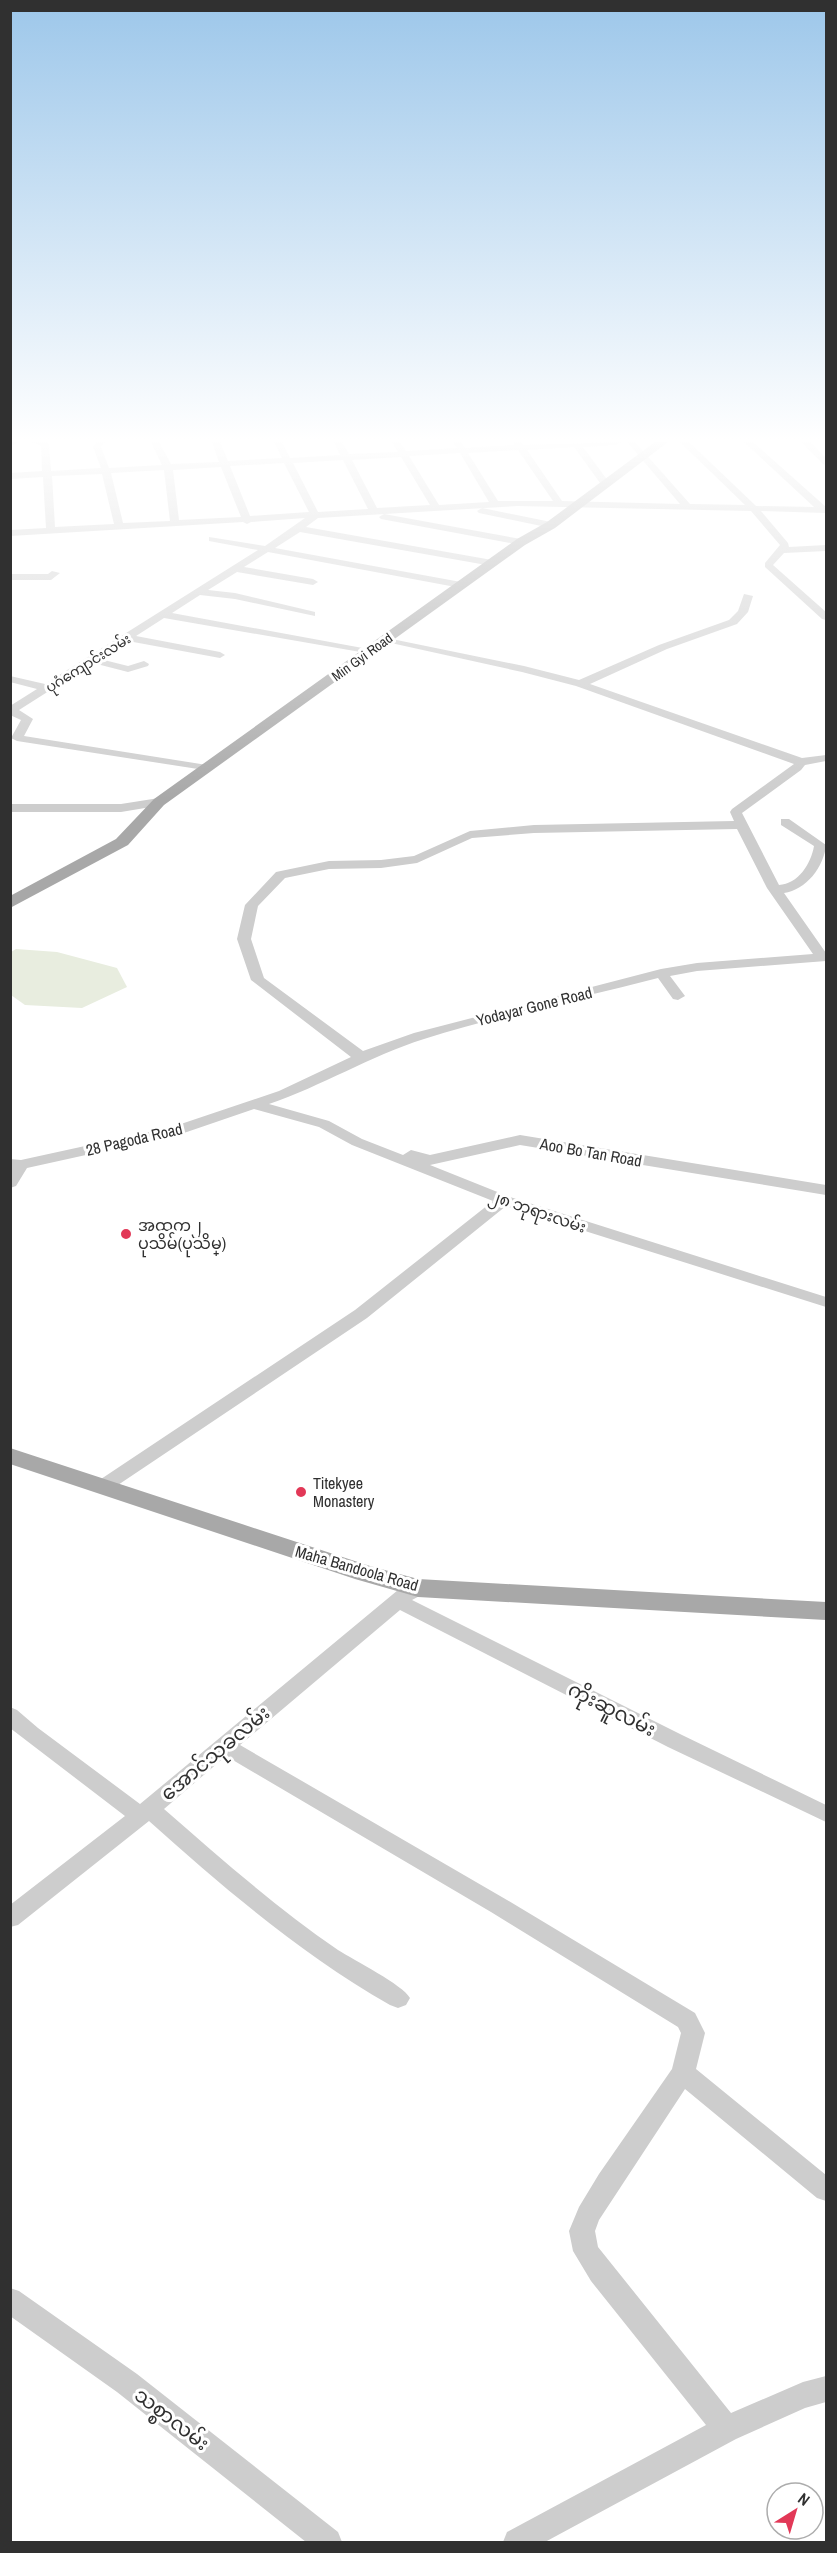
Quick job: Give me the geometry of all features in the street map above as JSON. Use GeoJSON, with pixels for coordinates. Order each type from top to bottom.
{"type":"FeatureCollection","features":[{"type":"Feature","properties":{"kind":"main road","name":"Min Gyi Road"},"geometry":{"type":"LineString","coordinates":[[10,903],[122,842],[159,802],[495,561]]}},
{"type":"Feature","properties":{"kind":"main road","name":"Maha Bandoola Road"},"geometry":{"type":"LineString","coordinates":[[10,1456],[364,1573],[407,1595],[826,1611]]}},
{"type":"Feature","properties":{"kind":"main road","name":"Maha Bandoola Road"},"geometry":{"type":"LineString","coordinates":[[10,1468],[355,1582],[407,1595],[442,1601],[586,1611],[826,1623]]}},
{"type":"Feature","properties":{"kind":"street","name":"ပုဂံကျောင်းလမ်း"},"geometry":{"type":"LineString","coordinates":[[11,711],[249,561]]}},
{"type":"Feature","properties":{"kind":"street"},"geometry":{"type":"LineString","coordinates":[[337,561],[461,585]]}},
{"type":"Feature","properties":{"kind":"street"},"geometry":{"type":"LineString","coordinates":[[481,561],[492,563]]}},
{"type":"Feature","properties":{"kind":"street"},"geometry":{"type":"LineString","coordinates":[[771,561],[768,565],[826,617]]}},
{"type":"Feature","properties":{"kind":"street"},"geometry":{"type":"LineString","coordinates":[[237,569],[313,582]]}},
{"type":"Feature","properties":{"kind":"street"},"geometry":{"type":"LineString","coordinates":[[10,577],[53,577],[54,573]]}},
{"type":"Feature","properties":{"kind":"street"},"geometry":{"type":"LineString","coordinates":[[200,592],[235,596],[311,614]]}},
{"type":"Feature","properties":{"kind":"street"},"geometry":{"type":"LineString","coordinates":[[580,684],[663,647],[733,622],[743,612],[748,596]]}},
{"type":"Feature","properties":{"kind":"street"},"geometry":{"type":"LineString","coordinates":[[165,615],[368,652]]}},
{"type":"Feature","properties":{"kind":"street"},"geometry":{"type":"LineString","coordinates":[[128,638],[154,640],[220,655]]}},
{"type":"Feature","properties":{"kind":"street"},"geometry":{"type":"LineString","coordinates":[[386,639],[580,684],[801,762],[826,758]]}},
{"type":"Feature","properties":{"kind":"street"},"geometry":{"type":"LineString","coordinates":[[93,660],[128,669],[144,664]]}},
{"type":"Feature","properties":{"kind":"street"},"geometry":{"type":"LineString","coordinates":[[10,679],[47,688]]}},
{"type":"Feature","properties":{"kind":"street"},"geometry":{"type":"LineString","coordinates":[[11,711],[27,719],[17,738],[207,769]]}},
{"type":"Feature","properties":{"kind":"street"},"geometry":{"type":"LineString","coordinates":[[801,762],[797,768],[736,812],[740,825],[776,889],[824,957]]}},
{"type":"Feature","properties":{"kind":"street"},"geometry":{"type":"LineString","coordinates":[[10,808],[121,808],[159,802]]}},
{"type":"Feature","properties":{"kind":"street"},"geometry":{"type":"LineString","coordinates":[[776,889],[791,888],[811,869],[820,855],[820,845],[785,822]]}},
{"type":"Feature","properties":{"kind":"street"},"geometry":{"type":"LineString","coordinates":[[361,1057],[258,980],[244,939],[252,905],[281,875],[329,865],[381,864],[417,859],[470,836],[481,834],[534,829],[740,825]]}},
{"type":"Feature","properties":{"kind":"street","name":"Yodayar Gone Road"},"geometry":{"type":"LineString","coordinates":[[255,1105],[284,1094],[361,1057],[419,1036],[661,973],[697,967],[824,957]]}},
{"type":"Feature","properties":{"kind":"street"},"geometry":{"type":"LineString","coordinates":[[766,962],[772,978]]}},
{"type":"Feature","properties":{"kind":"street"},"geometry":{"type":"LineString","coordinates":[[661,973],[678,996]]}},
{"type":"Feature","properties":{"kind":"street","name":"၂၈ ဘုရားလမ်း"},"geometry":{"type":"LineString","coordinates":[[255,1105],[324,1125],[357,1142],[504,1200],[826,1302]]}},
{"type":"Feature","properties":{"kind":"street","name":"28 Pagoda Road"},"geometry":{"type":"LineString","coordinates":[[16,1165],[176,1131],[255,1105]]}},
{"type":"Feature","properties":{"kind":"street","name":"Aoo Bo Tan Road"},"geometry":{"type":"LineString","coordinates":[[357,1142],[430,1160],[520,1140],[826,1190]]}},
{"type":"Feature","properties":{"kind":"street"},"geometry":{"type":"LineString","coordinates":[[10,1183],[16,1165]]}},
{"type":"Feature","properties":{"kind":"street"},"geometry":{"type":"LineString","coordinates":[[102,1487],[361,1314],[504,1200]]}},
{"type":"Feature","properties":{"kind":"street","name":"အောင်သုခလမ်း"},"geometry":{"type":"LineString","coordinates":[[10,1918],[144,1812],[407,1595]]}},
{"type":"Feature","properties":{"kind":"street","name":"ကိုးဆူလမ်း"},"geometry":{"type":"LineString","coordinates":[[407,1595],[675,1741],[826,1814]]}},
{"type":"Feature","properties":{"kind":"street"},"geometry":{"type":"LineString","coordinates":[[10,1715],[31,1734],[144,1812],[269,1911],[366,1981],[398,1998]]}},
{"type":"Feature","properties":{"kind":"street"},"geometry":{"type":"LineString","coordinates":[[224,1745],[499,1906],[687,2020],[693,2033],[683,2073],[608,2182],[588,2215],[582,2231],[586,2251],[600,2272],[726,2429]]}},
{"type":"Feature","properties":{"kind":"street"},"geometry":{"type":"LineString","coordinates":[[683,2073],[826,2190]]}},
{"type":"Feature","properties":{"kind":"street","name":"သစ္စာလမ်း"},"geometry":{"type":"LineString","coordinates":[[10,2300],[127,2383],[328,2542]]}},
{"type":"Feature","properties":{"kind":"street"},"geometry":{"type":"LineString","coordinates":[[517,2542],[726,2429],[803,2395],[826,2389]]}},
{"type":"Feature","properties":{"kind":"shaded area"},"geometry":{"type":"Polygon","coordinates":[[[16,949],[57,952],[117,968],[127,987],[82,1008],[25,1005],[11,995],[11,952],[16,949]]]}},
{"type":"Feature","properties":{"kind":"place","name":"အထက၂ ပုသိမ်(ပုသိမ္)"},"geometry":{"type":"Point","coordinates":[126,1234]}},
{"type":"Feature","properties":{"kind":"place","name":"Titekyee Monastery"},"geometry":{"type":"Point","coordinates":[301,1492]}}]}
